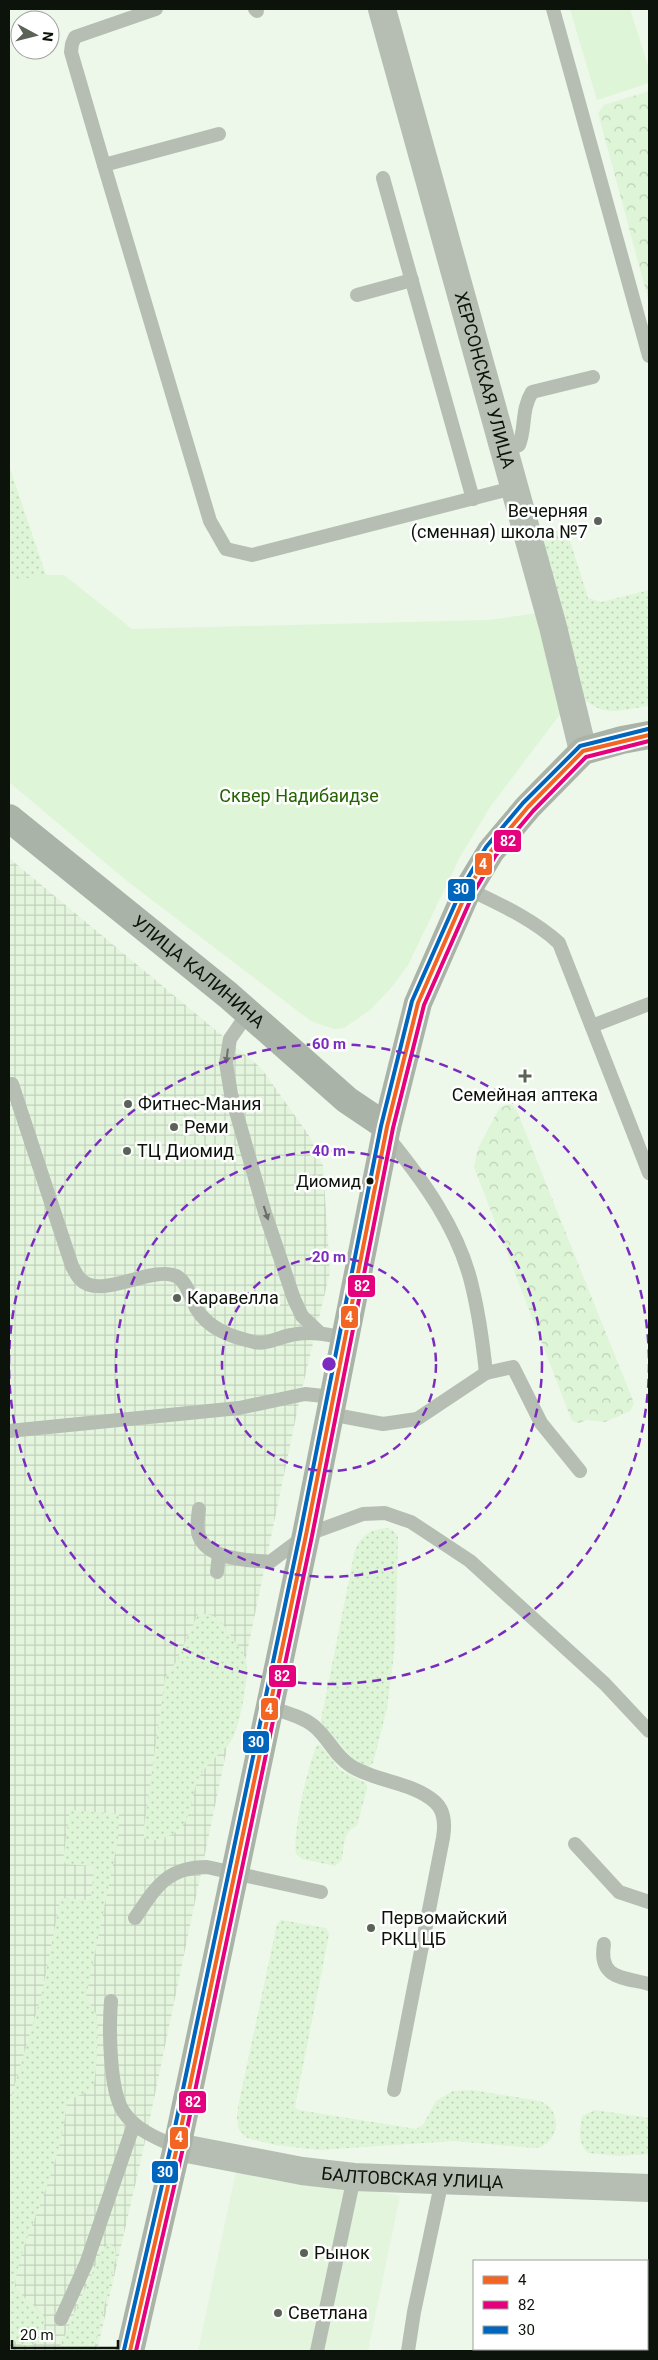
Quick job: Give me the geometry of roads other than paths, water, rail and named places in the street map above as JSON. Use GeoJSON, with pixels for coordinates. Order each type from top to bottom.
{"type":"FeatureCollection","features":[{"type":"Feature","properties":{"kind":"main road"},"geometry":{"type":"LineString","coordinates":[[130,2351],[177,2147],[306,1535],[331,1406],[332,1335],[372,1197],[386,1131],[418,1003],[468,889],[491,851],[583,752],[622,740],[649,735]]}},
{"type":"Feature","properties":{"kind":"main road","name":"УЛИЦА КАЛИНИНА"},"geometry":{"type":"LineString","coordinates":[[9,818],[248,1013],[347,1100],[386,1131]]}},
{"type":"Feature","properties":{"kind":"street","name":"ХЕРСОНСКАЯ УЛИЦА"},"geometry":{"type":"LineString","coordinates":[[382,9],[553,627],[583,752]]}},
{"type":"Feature","properties":{"kind":"street","name":"БАЛТОВСКАЯ УЛИЦА"},"geometry":{"type":"LineString","coordinates":[[177,2147],[302,2171],[354,2178],[649,2188]]}},
{"type":"Feature","properties":{"kind":"lane"},"geometry":{"type":"LineString","coordinates":[[156,9],[76,37],[72,44],[71,52],[210,522],[226,549],[252,556],[513,488]]}},
{"type":"Feature","properties":{"kind":"lane"},"geometry":{"type":"LineString","coordinates":[[553,9],[649,356]]}},
{"type":"Feature","properties":{"kind":"lane"},"geometry":{"type":"LineString","coordinates":[[104,166],[219,134]]}},
{"type":"Feature","properties":{"kind":"lane"},"geometry":{"type":"LineString","coordinates":[[383,178],[473,499]]}},
{"type":"Feature","properties":{"kind":"lane"},"geometry":{"type":"LineString","coordinates":[[357,295],[412,280]]}},
{"type":"Feature","properties":{"kind":"lane"},"geometry":{"type":"LineString","coordinates":[[504,450],[519,445],[524,431],[522,418],[525,403],[532,392],[593,377]]}},
{"type":"Feature","properties":{"kind":"lane"},"geometry":{"type":"LineString","coordinates":[[468,889],[496,902],[547,932],[559,943],[649,1172]]}},
{"type":"Feature","properties":{"kind":"lane"},"geometry":{"type":"LineString","coordinates":[[592,1026],[649,1004]]}},
{"type":"Feature","properties":{"kind":"lane"},"geometry":{"type":"LineString","coordinates":[[248,1013],[230,1039],[226,1062],[231,1094],[260,1195],[294,1299],[302,1316],[332,1335]]}},
{"type":"Feature","properties":{"kind":"lane"},"geometry":{"type":"LineString","coordinates":[[12,1084],[72,1266],[80,1280],[92,1286],[109,1285],[164,1274],[178,1277],[187,1288],[197,1309],[207,1322],[226,1334],[257,1343],[292,1334],[332,1335]]}},
{"type":"Feature","properties":{"kind":"lane"},"geometry":{"type":"LineString","coordinates":[[386,1131],[420,1176],[448,1224],[462,1255],[472,1285],[486,1373]]}},
{"type":"Feature","properties":{"kind":"lane"},"geometry":{"type":"LineString","coordinates":[[9,1431],[238,1408],[305,1394],[331,1406],[383,1424],[417,1419],[486,1373],[513,1367],[541,1423],[580,1471]]}},
{"type":"Feature","properties":{"kind":"lane"},"geometry":{"type":"LineString","coordinates":[[199,1508],[199,1536],[204,1545],[220,1554],[270,1562],[306,1535],[363,1514],[384,1512],[411,1522],[470,1561],[605,1684],[649,1730]]}},
{"type":"Feature","properties":{"kind":"lane"},"geometry":{"type":"LineString","coordinates":[[216,1572],[220,1554]]}},
{"type":"Feature","properties":{"kind":"lane"},"geometry":{"type":"LineString","coordinates":[[270,1707],[315,1726],[333,1750],[351,1766],[425,1794],[437,1804],[442,1816],[445,1826],[443,1838],[394,2090]]}},
{"type":"Feature","properties":{"kind":"lane"},"geometry":{"type":"LineString","coordinates":[[576,1844],[618,1892],[649,1902]]}},
{"type":"Feature","properties":{"kind":"lane"},"geometry":{"type":"LineString","coordinates":[[135,1918],[152,1892],[170,1875],[188,1867],[207,1867],[235,1872],[321,1892]]}},
{"type":"Feature","properties":{"kind":"lane"},"geometry":{"type":"LineString","coordinates":[[604,1944],[601,1958],[606,1969],[613,1975],[649,1984]]}},
{"type":"Feature","properties":{"kind":"lane"},"geometry":{"type":"LineString","coordinates":[[111,2000],[110,2035],[117,2095],[123,2111],[134,2124],[152,2136],[177,2147]]}},
{"type":"Feature","properties":{"kind":"lane"},"geometry":{"type":"LineString","coordinates":[[61,2319],[86,2264],[134,2124]]}},
{"type":"Feature","properties":{"kind":"lane"},"geometry":{"type":"LineString","coordinates":[[317,2351],[354,2178]]}},
{"type":"Feature","properties":{"kind":"lane"},"geometry":{"type":"LineString","coordinates":[[408,2351],[414,2312],[442,2180]]}},
{"type":"Feature","properties":{"kind":"place","name":"Вечерняя (сменная) школа №7"},"geometry":{"type":"Point","coordinates":[598,521]}},
{"type":"Feature","properties":{"kind":"place","name":"Семейная аптека"},"geometry":{"type":"Point","coordinates":[525,1076]}},
{"type":"Feature","properties":{"kind":"place","name":"Фитнес-Мания"},"geometry":{"type":"Point","coordinates":[128,1104]}},
{"type":"Feature","properties":{"kind":"place","name":"Реми"},"geometry":{"type":"Point","coordinates":[174,1127]}},
{"type":"Feature","properties":{"kind":"place","name":"ТЦ Диомид"},"geometry":{"type":"Point","coordinates":[127,1151]}},
{"type":"Feature","properties":{"kind":"place","name":"Диомид"},"geometry":{"type":"Point","coordinates":[370,1181]}},
{"type":"Feature","properties":{"kind":"place","name":"Каравелла"},"geometry":{"type":"Point","coordinates":[177,1298]}},
{"type":"Feature","properties":{"kind":"place","name":"Первомайский РКЦ ЦБ"},"geometry":{"type":"Point","coordinates":[371,1928]}},
{"type":"Feature","properties":{"kind":"place","name":"Рынок"},"geometry":{"type":"Point","coordinates":[304,2253]}},
{"type":"Feature","properties":{"kind":"place","name":"Светлана"},"geometry":{"type":"Point","coordinates":[278,2313]}},
{"type":"Feature","properties":{"kind":"park label","name":"Сквер Надибаидзе"},"geometry":{"type":"Point","coordinates":[299,796]}}]}
